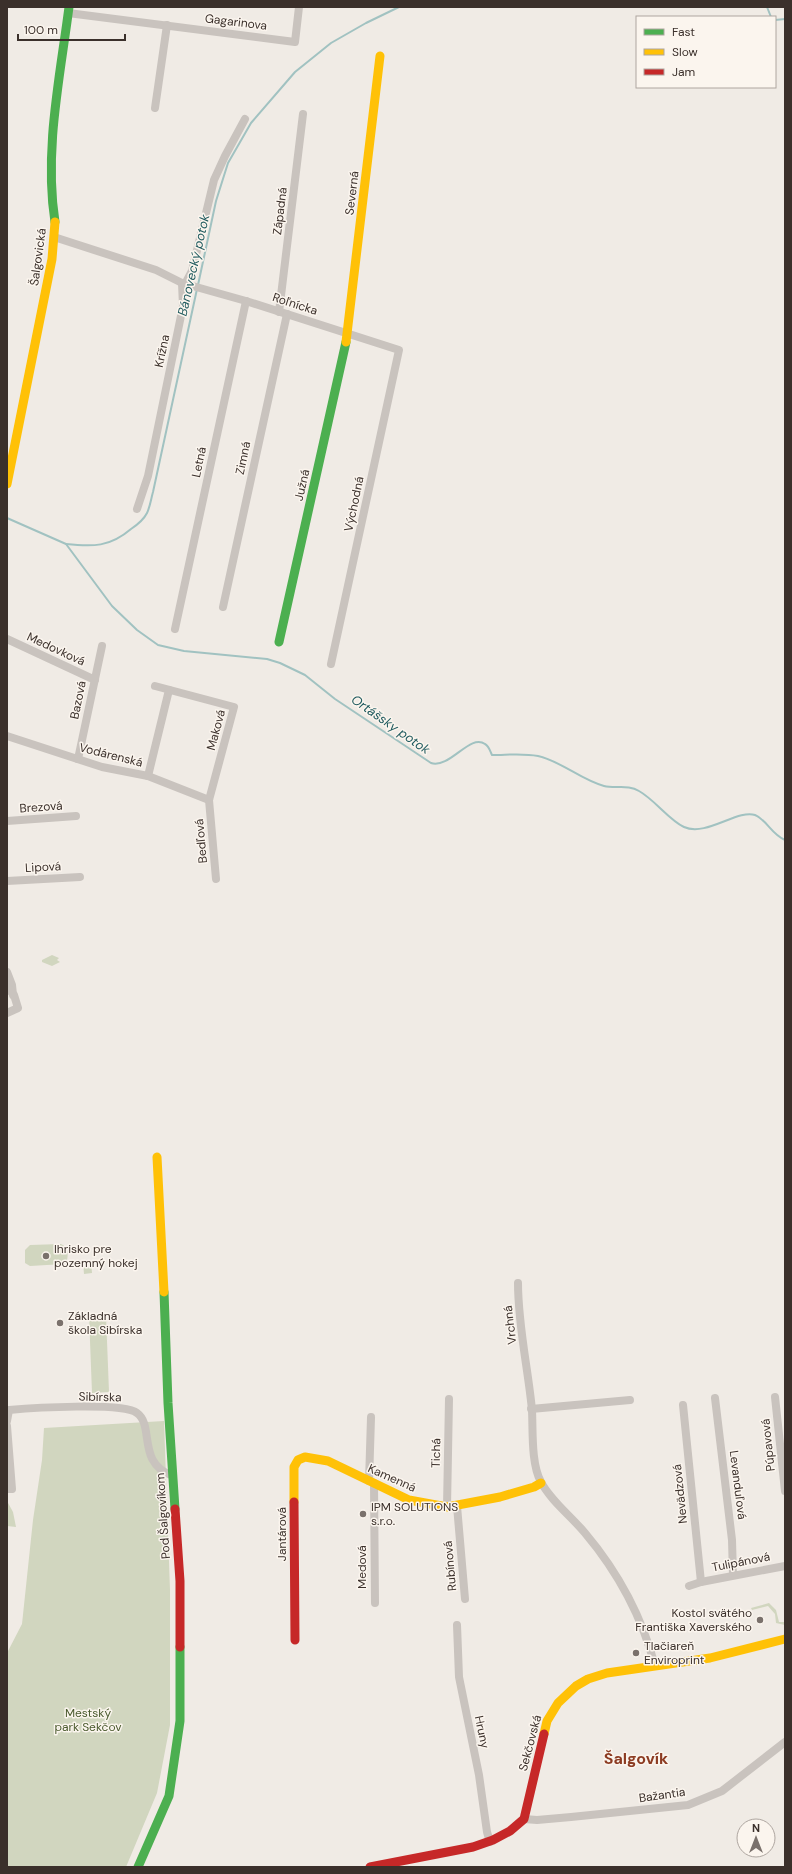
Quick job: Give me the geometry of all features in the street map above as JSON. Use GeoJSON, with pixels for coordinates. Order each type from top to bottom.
{"type":"FeatureCollection","features":[{"type":"Feature","properties":{"kind":"street","name":"Gagarinova"},"geometry":{"type":"LineString","coordinates":[[68,10],[295,42],[299,7]]}},
{"type":"Feature","properties":{"kind":"street","name":"Šalgovická"},"geometry":{"type":"LineString","coordinates":[[7,484],[52,259],[55,223],[51,197],[53,136],[68,10]]}},
{"type":"Feature","properties":{"kind":"street"},"geometry":{"type":"LineString","coordinates":[[155,108],[166,25]]}},
{"type":"Feature","properties":{"kind":"street","name":"Severná"},"geometry":{"type":"LineString","coordinates":[[348,334],[380,56]]}},
{"type":"Feature","properties":{"kind":"street","name":"Západná"},"geometry":{"type":"LineString","coordinates":[[283,313],[304,114]]}},
{"type":"Feature","properties":{"kind":"street"},"geometry":{"type":"LineString","coordinates":[[54,237],[156,270],[186,285],[192,271],[214,180],[225,156],[245,120]]}},
{"type":"Feature","properties":{"kind":"street","name":"Roľnícka"},"geometry":{"type":"LineString","coordinates":[[186,285],[246,301],[399,350]]}},
{"type":"Feature","properties":{"kind":"street","name":"Krížna"},"geometry":{"type":"LineString","coordinates":[[137,509],[148,476],[184,306],[186,285]]}},
{"type":"Feature","properties":{"kind":"street","name":"Letná"},"geometry":{"type":"LineString","coordinates":[[175,629],[246,301]]}},
{"type":"Feature","properties":{"kind":"street","name":"Zimná"},"geometry":{"type":"LineString","coordinates":[[223,608],[283,313]]}},
{"type":"Feature","properties":{"kind":"street","name":"Južná"},"geometry":{"type":"LineString","coordinates":[[279,642],[348,334]]}},
{"type":"Feature","properties":{"kind":"street","name":"Východná"},"geometry":{"type":"LineString","coordinates":[[331,664],[399,350]]}},
{"type":"Feature","properties":{"kind":"street","name":"Medovková"},"geometry":{"type":"LineString","coordinates":[[7,639],[95,680]]}},
{"type":"Feature","properties":{"kind":"street","name":"Bazová"},"geometry":{"type":"LineString","coordinates":[[78,759],[102,646]]}},
{"type":"Feature","properties":{"kind":"street","name":"Maková"},"geometry":{"type":"LineString","coordinates":[[155,686],[234,707],[209,800]]}},
{"type":"Feature","properties":{"kind":"street"},"geometry":{"type":"LineString","coordinates":[[148,776],[169,690]]}},
{"type":"Feature","properties":{"kind":"street","name":"Vodárenská"},"geometry":{"type":"LineString","coordinates":[[7,736],[102,767],[148,776],[209,800]]}},
{"type":"Feature","properties":{"kind":"street","name":"Bedľová"},"geometry":{"type":"LineString","coordinates":[[209,800],[216,879]]}},
{"type":"Feature","properties":{"kind":"street","name":"Brezová"},"geometry":{"type":"LineString","coordinates":[[7,821],[76,816]]}},
{"type":"Feature","properties":{"kind":"street","name":"Lipová"},"geometry":{"type":"LineString","coordinates":[[7,881],[80,877]]}},
{"type":"Feature","properties":{"kind":"street"},"geometry":{"type":"LineString","coordinates":[[7,972],[18,1008],[7,1013]]}},
{"type":"Feature","properties":{"kind":"street"},"geometry":{"type":"LineString","coordinates":[[7,987],[14,995]]}},
{"type":"Feature","properties":{"kind":"street","name":"Pod Šalgovíkom"},"geometry":{"type":"LineString","coordinates":[[138,1867],[170,1796],[180,1721],[180,1581],[173,1476],[157,1157]]}},
{"type":"Feature","properties":{"kind":"street","name":"Vrchná"},"geometry":{"type":"LineString","coordinates":[[518,1283],[520,1315],[531,1409]]}},
{"type":"Feature","properties":{"kind":"street","name":"Púpavová"},"geometry":{"type":"LineString","coordinates":[[775,1397],[785,1491]]}},
{"type":"Feature","properties":{"kind":"street","name":"Levanduľová"},"geometry":{"type":"LineString","coordinates":[[715,1398],[732,1540],[733,1575]]}},
{"type":"Feature","properties":{"kind":"street","name":"Tichá"},"geometry":{"type":"LineString","coordinates":[[447,1507],[449,1399]]}},
{"type":"Feature","properties":{"kind":"street"},"geometry":{"type":"LineString","coordinates":[[630,1400],[531,1409],[536,1468],[541,1483],[594,1545],[619,1581],[640,1620],[655,1666]]}},
{"type":"Feature","properties":{"kind":"street","name":"Nevädzová"},"geometry":{"type":"LineString","coordinates":[[683,1405],[701,1582]]}},
{"type":"Feature","properties":{"kind":"street","name":"Sibírska"},"geometry":{"type":"LineString","coordinates":[[7,1421],[8,1410],[92,1408],[132,1410],[139,1414],[143,1421],[152,1460],[162,1472],[173,1476]]}},
{"type":"Feature","properties":{"kind":"street","name":"Medová"},"geometry":{"type":"LineString","coordinates":[[371,1417],[371,1482],[375,1603]]}},
{"type":"Feature","properties":{"kind":"street"},"geometry":{"type":"LineString","coordinates":[[7,1426],[12,1489],[7,1489]]}},
{"type":"Feature","properties":{"kind":"street","name":"Jantárová"},"geometry":{"type":"LineString","coordinates":[[295,1640],[294,1467],[298,1460],[305,1457],[328,1461]]}},
{"type":"Feature","properties":{"kind":"street","name":"Kamenná"},"geometry":{"type":"LineString","coordinates":[[328,1461],[408,1500],[447,1507],[506,1495],[534,1487],[541,1483]]}},
{"type":"Feature","properties":{"kind":"street","name":"Rubínová"},"geometry":{"type":"LineString","coordinates":[[457,1506],[465,1599]]}},
{"type":"Feature","properties":{"kind":"street","name":"Tulipánová"},"geometry":{"type":"LineString","coordinates":[[689,1586],[733,1575],[785,1566]]}},
{"type":"Feature","properties":{"kind":"street","name":"Hruny"},"geometry":{"type":"LineString","coordinates":[[457,1625],[459,1677],[479,1775],[487,1832],[490,1842]]}},
{"type":"Feature","properties":{"kind":"street","name":"Sekčovská"},"geometry":{"type":"LineString","coordinates":[[524,1819],[547,1721],[558,1703],[576,1686],[598,1675],[726,1655],[785,1640]]}},
{"type":"Feature","properties":{"kind":"street","name":"Bažantia"},"geometry":{"type":"LineString","coordinates":[[524,1819],[537,1820],[688,1805],[722,1791],[785,1742]]}},
{"type":"Feature","properties":{"kind":"street"},"geometry":{"type":"LineString","coordinates":[[370,1867],[405,1859],[461,1850],[490,1842],[509,1833],[524,1819]]}},
{"type":"Feature","properties":{"kind":"green space"},"geometry":{"type":"Polygon","coordinates":[[[52,955],[59,958],[57,960],[60,962],[52,966],[42,962],[42,960],[52,955]]]}},
{"type":"Feature","properties":{"kind":"green space","name":"Ihrisko pre pozemný hokej"},"geometry":{"type":"Polygon","coordinates":[[[61,1244],[66,1247],[68,1256],[64,1264],[30,1266],[25,1263],[25,1250],[30,1245],[61,1244]]]}},
{"type":"Feature","properties":{"kind":"green space"},"geometry":{"type":"Polygon","coordinates":[[[83,1261],[91,1261],[92,1273],[84,1274],[83,1261]]]}},
{"type":"Feature","properties":{"kind":"green space"},"geometry":{"type":"Polygon","coordinates":[[[89,1315],[106,1315],[109,1392],[92,1393],[89,1315]]]}},
{"type":"Feature","properties":{"kind":"green space","name":"Mestský park Sekčov"},"geometry":{"type":"Polygon","coordinates":[[[164,1421],[170,1590],[170,1725],[157,1793],[126,1867],[7,1867],[7,1653],[22,1624],[33,1520],[42,1460],[44,1428],[164,1421]]]}},
{"type":"Feature","properties":{"kind":"green space"},"geometry":{"type":"Polygon","coordinates":[[[7,1501],[13,1512],[16,1527],[7,1526],[7,1501]]]}},
{"type":"Feature","properties":{"kind":"green space"},"geometry":{"type":"Polygon","coordinates":[[[769,1603],[776,1610],[779,1622],[785,1622],[785,1625],[776,1623],[775,1614],[768,1606],[752,1610],[751,1608],[769,1603]]]}},
{"type":"Feature","properties":{"kind":"waterway","name":"Bánovecký potok"},"geometry":{"type":"LineString","coordinates":[[198,285],[216,201],[228,163],[251,123],[295,72],[331,43],[366,23],[399,7]]}},
{"type":"Feature","properties":{"kind":"waterway"},"geometry":{"type":"LineString","coordinates":[[767,7],[771,16]]}},
{"type":"Feature","properties":{"kind":"waterway"},"geometry":{"type":"LineString","coordinates":[[776,20],[785,19]]}},
{"type":"Feature","properties":{"kind":"waterway","name":"Bánovecký potok"},"geometry":{"type":"LineString","coordinates":[[66,544],[93,545],[116,539],[136,526],[147,513],[150,506],[197,289]]}},
{"type":"Feature","properties":{"kind":"waterway","name":"Ortášsky potok"},"geometry":{"type":"LineString","coordinates":[[7,518],[66,544],[112,606],[137,630],[158,645],[184,651],[267,659],[280,663],[305,675],[335,699],[431,763],[445,761],[473,743],[479,742],[488,746],[492,755],[521,754],[538,756],[555,762],[604,786],[635,789],[651,799],[673,820],[684,827],[693,829],[712,826],[748,814],[759,817],[776,834],[785,840]]}},
{"type":"Feature","properties":{"kind":"traffic: fast"},"geometry":{"type":"LineString","coordinates":[[55,222],[52,195],[52,141],[54,114],[69,7]]}},
{"type":"Feature","properties":{"kind":"traffic: fast"},"geometry":{"type":"LineString","coordinates":[[279,642],[346,342]]}},
{"type":"Feature","properties":{"kind":"traffic: fast"},"geometry":{"type":"LineString","coordinates":[[164,1292],[168,1403],[175,1509]]}},
{"type":"Feature","properties":{"kind":"traffic: fast"},"geometry":{"type":"LineString","coordinates":[[138,1867],[169,1796],[180,1721],[180,1647]]}},
{"type":"Feature","properties":{"kind":"traffic: slow"},"geometry":{"type":"LineString","coordinates":[[346,342],[380,56]]}},
{"type":"Feature","properties":{"kind":"traffic: slow"},"geometry":{"type":"LineString","coordinates":[[7,484],[52,259],[55,222]]}},
{"type":"Feature","properties":{"kind":"traffic: slow"},"geometry":{"type":"LineString","coordinates":[[157,1157],[164,1292]]}},
{"type":"Feature","properties":{"kind":"traffic: slow"},"geometry":{"type":"LineString","coordinates":[[294,1502],[294,1467],[298,1460],[305,1457],[328,1461],[409,1500],[447,1507],[500,1497],[534,1487],[541,1483]]}},
{"type":"Feature","properties":{"kind":"traffic: slow"},"geometry":{"type":"LineString","coordinates":[[544,1734],[547,1721],[558,1703],[576,1686],[588,1679],[607,1673],[710,1658],[785,1639]]}},
{"type":"Feature","properties":{"kind":"traffic: jam"},"geometry":{"type":"LineString","coordinates":[[294,1502],[295,1640]]}},
{"type":"Feature","properties":{"kind":"traffic: jam"},"geometry":{"type":"LineString","coordinates":[[175,1509],[180,1581],[180,1647]]}},
{"type":"Feature","properties":{"kind":"traffic: jam"},"geometry":{"type":"LineString","coordinates":[[370,1867],[473,1847],[493,1840],[510,1831],[524,1819],[544,1734]]}},
{"type":"Feature","properties":{"kind":"place","name":"Ihrisko pre pozemný hokej"},"geometry":{"type":"Point","coordinates":[46,1256]}},
{"type":"Feature","properties":{"kind":"place","name":"Základná škola Sibírska"},"geometry":{"type":"Point","coordinates":[60,1323]}},
{"type":"Feature","properties":{"kind":"place","name":"IPM SOLUTIONS s.r.o."},"geometry":{"type":"Point","coordinates":[363,1514]}},
{"type":"Feature","properties":{"kind":"place","name":"Kostol svätého Františka Xaverského"},"geometry":{"type":"Point","coordinates":[760,1620]}},
{"type":"Feature","properties":{"kind":"place","name":"Tlačiareň Enviroprint"},"geometry":{"type":"Point","coordinates":[636,1653]}},
{"type":"Feature","properties":{"kind":"district","name":"Šalgovík"},"geometry":{"type":"Point","coordinates":[636,1758]}}]}
